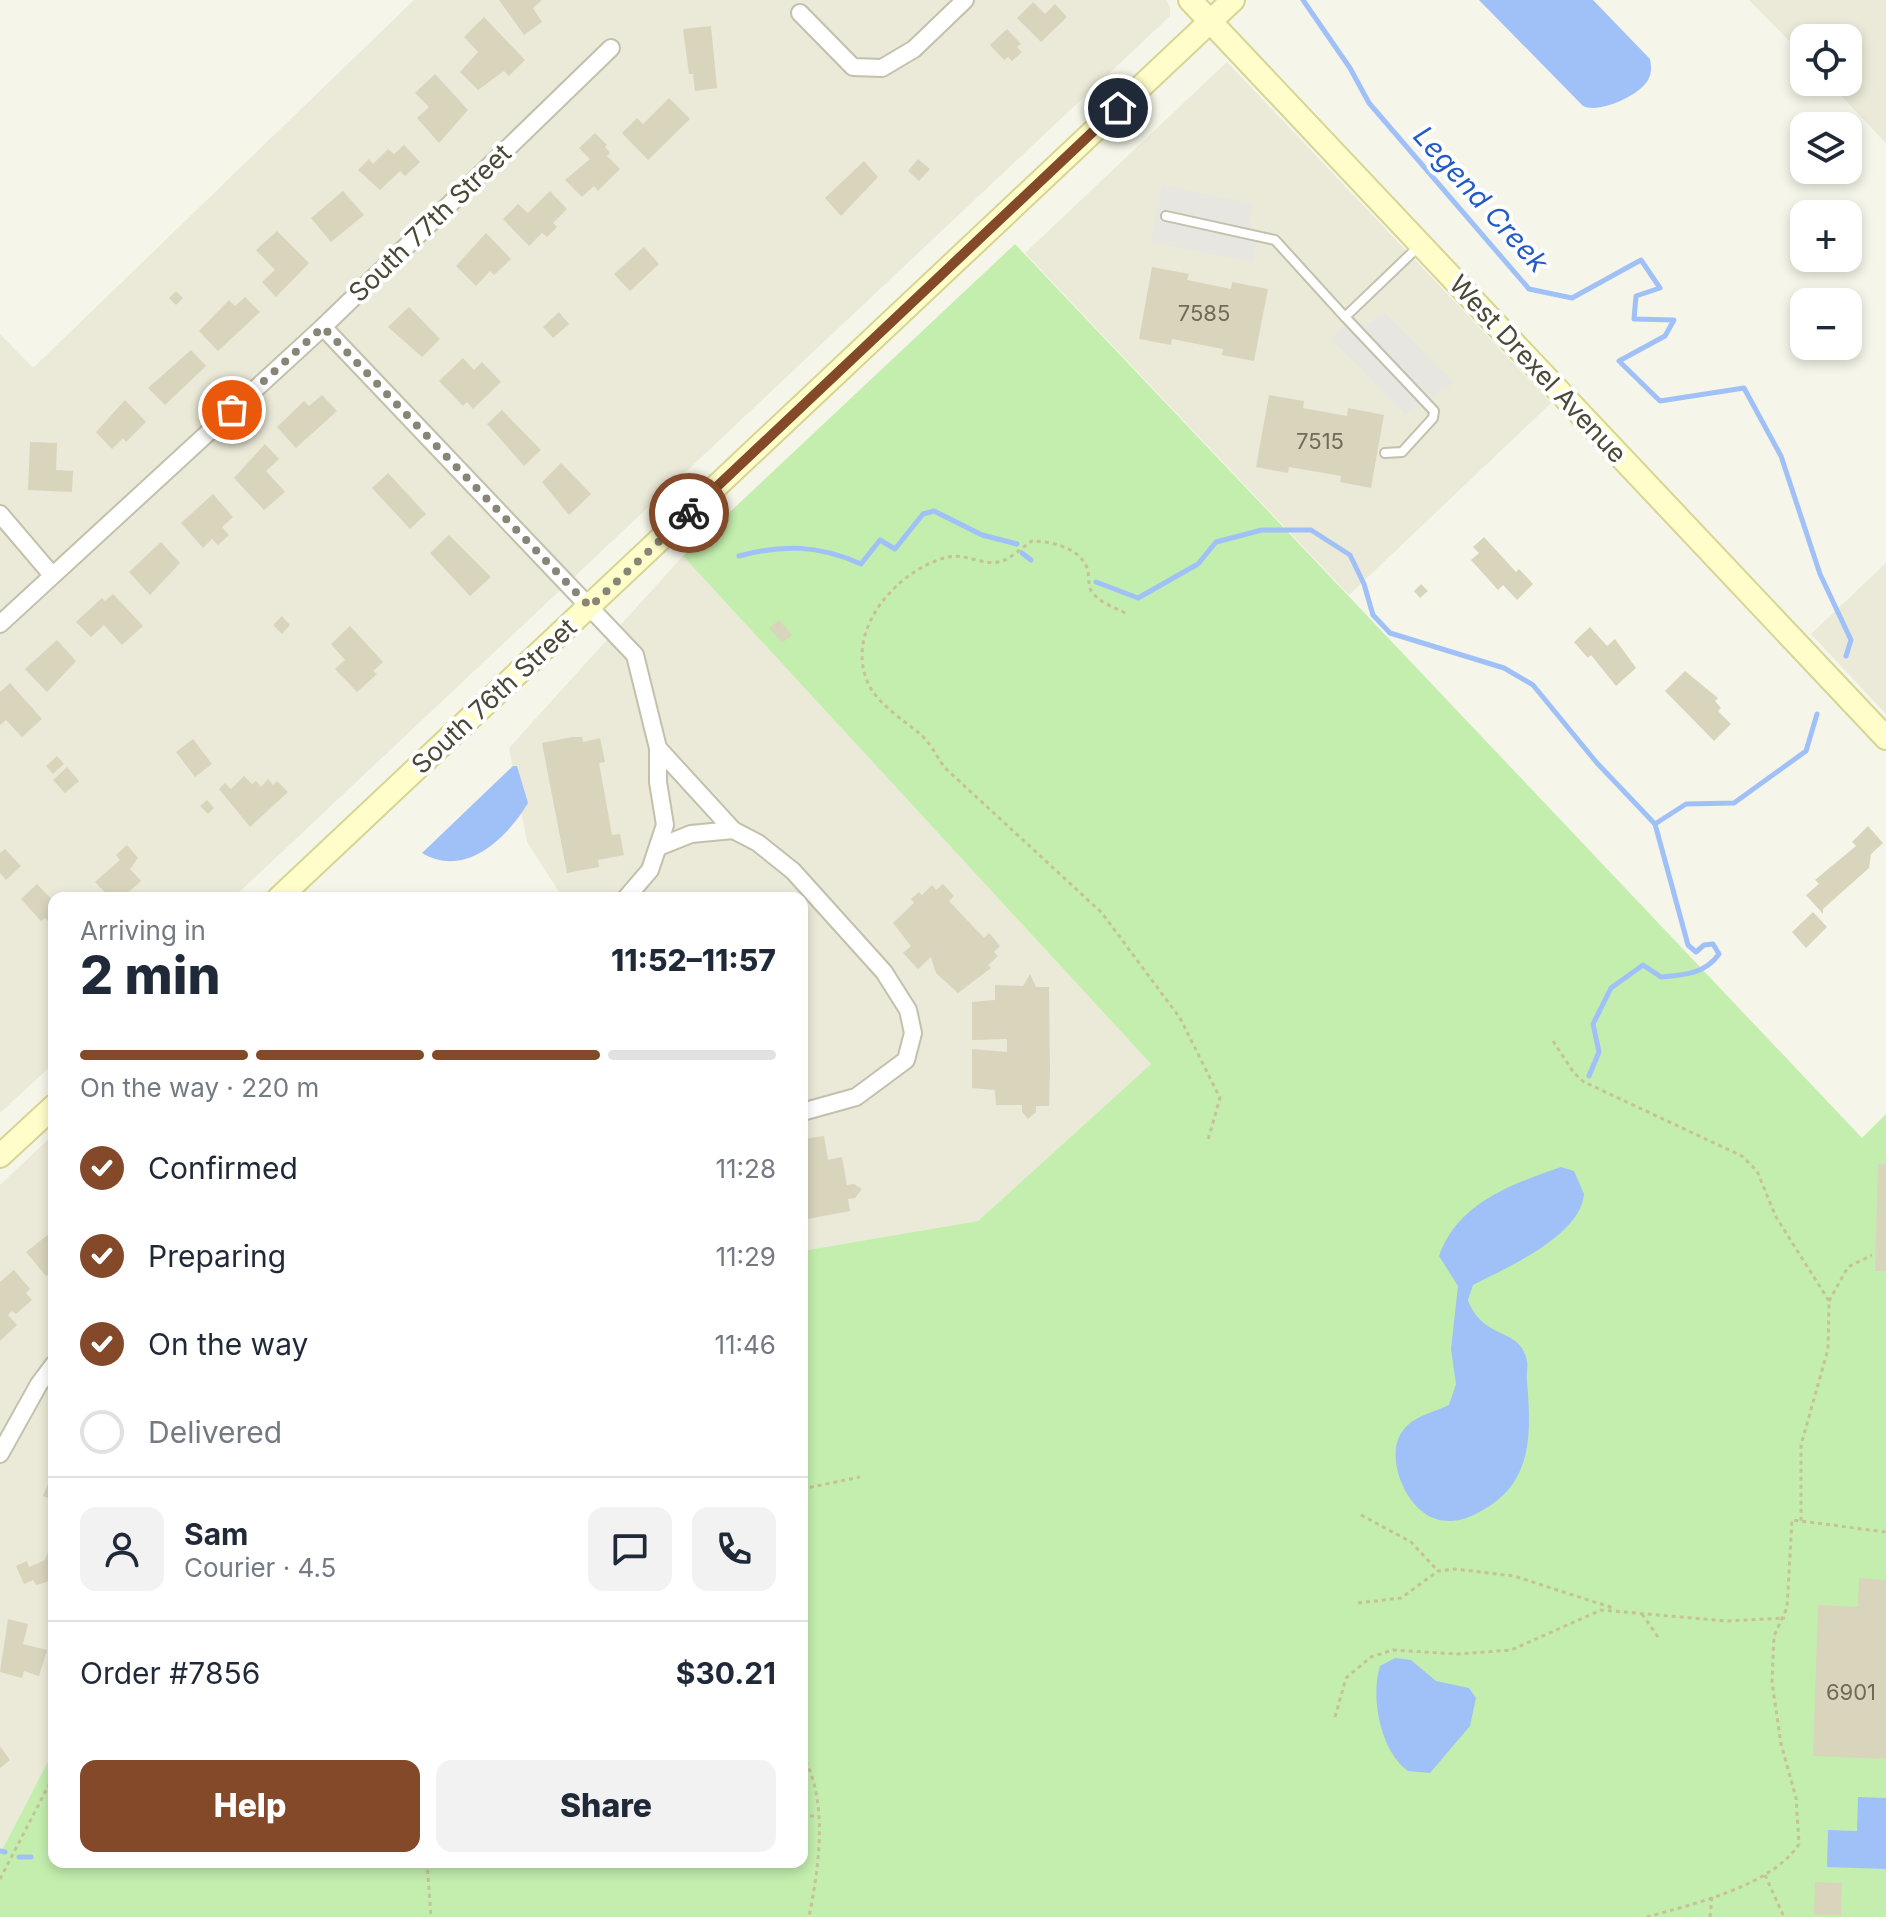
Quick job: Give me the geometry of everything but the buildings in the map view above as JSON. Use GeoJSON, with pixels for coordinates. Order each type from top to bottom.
{"type":"FeatureCollection","features":[{"type":"Feature","properties":{"kind":"main road","name":"West Drexel Avenue"},"geometry":{"type":"LineString","coordinates":[[1190,0],[1886,738]]}},
{"type":"Feature","properties":{"kind":"main road","name":"South 76th Street"},"geometry":{"type":"LineString","coordinates":[[285,892],[1233,0]]}},
{"type":"Feature","properties":{"kind":"main road"},"geometry":{"type":"LineString","coordinates":[[0,1156],[48,1112]]}},
{"type":"Feature","properties":{"kind":"street"},"geometry":{"type":"LineString","coordinates":[[800,13],[853,67],[882,68],[914,49],[965,0]]}},
{"type":"Feature","properties":{"kind":"street","name":"South 77th Street"},"geometry":{"type":"LineString","coordinates":[[0,624],[323,327],[611,48]]}},
{"type":"Feature","properties":{"kind":"street"},"geometry":{"type":"LineString","coordinates":[[323,327],[635,655],[658,748],[658,782],[665,825],[661,846],[650,870],[631,892]]}},
{"type":"Feature","properties":{"kind":"street"},"geometry":{"type":"LineString","coordinates":[[0,514],[52,575]]}},
{"type":"Feature","properties":{"kind":"street"},"geometry":{"type":"LineString","coordinates":[[658,748],[733,830],[758,843],[793,871],[884,972],[908,1010],[913,1033],[906,1060],[856,1097],[808,1110]]}},
{"type":"Feature","properties":{"kind":"street"},"geometry":{"type":"LineString","coordinates":[[661,846],[691,834],[733,830]]}},
{"type":"Feature","properties":{"kind":"street"},"geometry":{"type":"LineString","coordinates":[[0,1454],[48,1372]]}},
{"type":"Feature","properties":{"kind":"lane"},"geometry":{"type":"LineString","coordinates":[[1166,216],[1275,240],[1434,411],[1433,418],[1402,452],[1385,453]]}},
{"type":"Feature","properties":{"kind":"lane"},"geometry":{"type":"LineString","coordinates":[[1345,317],[1421,243]]}},
{"type":"Feature","properties":{"kind":"path"},"geometry":{"type":"LineString","coordinates":[[1125,613],[1094,595],[1090,589],[1087,567],[1080,555],[1071,550],[1032,541],[1003,561],[952,556],[917,570],[880,604],[866,637],[865,670],[870,687],[891,711],[924,738],[944,767],[1102,913],[1180,1018],[1209,1069],[1220,1098],[1207,1143]]}},
{"type":"Feature","properties":{"kind":"path"},"geometry":{"type":"LineString","coordinates":[[1553,1041],[1574,1073],[1584,1082],[1742,1156],[1757,1171],[1776,1217],[1829,1301]]}},
{"type":"Feature","properties":{"kind":"path"},"geometry":{"type":"LineString","coordinates":[[1801,1521],[1801,1445],[1828,1349],[1829,1301],[1848,1267],[1872,1255]]}},
{"type":"Feature","properties":{"kind":"path"},"geometry":{"type":"LineString","coordinates":[[808,1488],[860,1477]]}},
{"type":"Feature","properties":{"kind":"path"},"geometry":{"type":"LineString","coordinates":[[1361,1515],[1411,1542],[1438,1571]]}},
{"type":"Feature","properties":{"kind":"path"},"geometry":{"type":"LineString","coordinates":[[1647,1917],[1765,1875],[1777,1869],[1799,1844],[1796,1798],[1781,1744],[1772,1682],[1774,1636],[1785,1618],[1792,1520],[1886,1532]]}},
{"type":"Feature","properties":{"kind":"path"},"geometry":{"type":"LineString","coordinates":[[1358,1603],[1401,1598],[1438,1571],[1455,1569],[1514,1576],[1617,1609],[1642,1613],[1726,1621],[1785,1618]]}},
{"type":"Feature","properties":{"kind":"path"},"geometry":{"type":"LineString","coordinates":[[1335,1717],[1346,1678],[1371,1657],[1393,1650],[1458,1654],[1511,1650],[1579,1617],[1617,1609]]}},
{"type":"Feature","properties":{"kind":"path"},"geometry":{"type":"LineString","coordinates":[[1642,1613],[1658,1637]]}},
{"type":"Feature","properties":{"kind":"path"},"geometry":{"type":"LineString","coordinates":[[808,1767],[818,1816],[809,1917]]}},
{"type":"Feature","properties":{"kind":"path"},"geometry":{"type":"LineString","coordinates":[[0,1879],[48,1787]]}},
{"type":"Feature","properties":{"kind":"path"},"geometry":{"type":"LineString","coordinates":[[808,1816],[818,1816]]}},
{"type":"Feature","properties":{"kind":"path"},"geometry":{"type":"LineString","coordinates":[[427,1868],[431,1917]]}},
{"type":"Feature","properties":{"kind":"path"},"geometry":{"type":"LineString","coordinates":[[1765,1875],[1784,1917]]}},
{"type":"Feature","properties":{"kind":"path"},"geometry":{"type":"LineString","coordinates":[[1710,1917],[1712,1896]]}},
{"type":"Feature","properties":{"kind":"shaded area"},"geometry":{"type":"Polygon","coordinates":[[[414,0],[1166,0],[1170,7],[1170,16],[239,892],[48,892],[48,1069],[0,1113],[0,334],[33,368],[414,0]]]}},
{"type":"Feature","properties":{"kind":"shaded area"},"geometry":{"type":"Polygon","coordinates":[[[1749,0],[1886,0],[1886,143],[1862,118],[1862,112],[1857,112],[1841,96],[1862,96],[1862,24],[1790,24],[1790,42],[1749,0]]]}},
{"type":"Feature","properties":{"kind":"shaded area"},"geometry":{"type":"Polygon","coordinates":[[[1227,62],[1551,403],[1349,595],[1025,253],[1227,62]]]}},
{"type":"Feature","properties":{"kind":"shaded area"},"geometry":{"type":"Polygon","coordinates":[[[1163,185],[1252,204],[1249,218],[1256,247],[1252,262],[1151,242],[1163,185]]]}},
{"type":"Feature","properties":{"kind":"shaded area"},"geometry":{"type":"Polygon","coordinates":[[[1384,312],[1453,383],[1405,414],[1332,339],[1344,327],[1371,323],[1384,312]]]}},
{"type":"Feature","properties":{"kind":"shaded area"},"geometry":{"type":"Polygon","coordinates":[[[683,556],[1151,1064],[978,1221],[808,1250],[808,892],[559,892],[527,842],[509,748],[683,556]]]}},
{"type":"Feature","properties":{"kind":"shaded area"},"geometry":{"type":"Polygon","coordinates":[[[1886,563],[1886,714],[1811,634],[1886,563]]]}},
{"type":"Feature","properties":{"kind":"shaded area"},"geometry":{"type":"Polygon","coordinates":[[[48,1140],[48,1762],[0,1854],[0,1185],[48,1140]]]}},
{"type":"Feature","properties":{"kind":"green space"},"geometry":{"type":"Polygon","coordinates":[[[1015,244],[1862,1138],[1886,1114],[1886,1917],[0,1917],[0,1854],[48,1762],[48,1868],[808,1868],[808,1250],[978,1221],[1151,1064],[683,556],[1015,244]]]}},
{"type":"Feature","properties":{"kind":"water"},"geometry":{"type":"Polygon","coordinates":[[[1479,0],[1593,0],[1650,59],[1649,78],[1638,91],[1619,101],[1599,107],[1583,106],[1479,0]]]}},
{"type":"Feature","properties":{"kind":"water"},"geometry":{"type":"Polygon","coordinates":[[[513,766],[517,766],[528,803],[497,841],[469,858],[454,861],[438,860],[422,853],[513,766]]]}},
{"type":"Feature","properties":{"kind":"water"},"geometry":{"type":"Polygon","coordinates":[[[1561,1167],[1574,1171],[1584,1194],[1580,1209],[1570,1224],[1539,1249],[1473,1285],[1468,1300],[1482,1321],[1516,1341],[1526,1357],[1529,1418],[1526,1454],[1512,1485],[1500,1498],[1460,1520],[1436,1519],[1417,1507],[1402,1485],[1396,1448],[1408,1424],[1449,1405],[1456,1384],[1451,1349],[1458,1286],[1439,1256],[1448,1237],[1473,1209],[1506,1188],[1561,1167]]]}},
{"type":"Feature","properties":{"kind":"water"},"geometry":{"type":"Polygon","coordinates":[[[1395,1658],[1411,1660],[1436,1681],[1469,1688],[1476,1698],[1470,1726],[1430,1773],[1408,1771],[1399,1762],[1380,1723],[1376,1693],[1380,1666],[1395,1658]]]}},
{"type":"Feature","properties":{"kind":"water"},"geometry":{"type":"Polygon","coordinates":[[[1858,1797],[1886,1798],[1886,1869],[1827,1867],[1828,1830],[1857,1831],[1858,1797]]]}},
{"type":"Feature","properties":{"kind":"waterway","name":"Legend Creek"},"geometry":{"type":"LineString","coordinates":[[1303,0],[1350,68],[1369,103],[1529,289],[1572,298],[1641,260],[1660,288],[1636,296],[1634,319],[1674,320],[1665,336],[1619,361],[1660,401],[1744,388],[1781,456],[1820,574],[1851,640],[1846,656]]}},
{"type":"Feature","properties":{"kind":"waterway"},"geometry":{"type":"LineString","coordinates":[[739,556],[801,548],[830,553],[861,564],[880,540],[895,549],[923,514],[934,511],[982,535],[1017,544]]}},
{"type":"Feature","properties":{"kind":"waterway"},"geometry":{"type":"LineString","coordinates":[[1096,582],[1138,598],[1198,564],[1216,542],[1262,530],[1311,530],[1350,555],[1364,584],[1373,615],[1390,633],[1504,668],[1533,685],[1597,763],[1655,824]]}},
{"type":"Feature","properties":{"kind":"waterway"},"geometry":{"type":"LineString","coordinates":[[1022,553],[1031,560]]}},
{"type":"Feature","properties":{"kind":"waterway","name":"Legend Creek"},"geometry":{"type":"LineString","coordinates":[[1589,1076],[1599,1052],[1593,1024],[1611,988],[1643,965],[1661,977],[1678,975],[1701,970],[1719,954],[1713,944],[1704,945],[1696,952],[1688,945],[1655,824],[1686,804],[1734,803],[1806,751],[1817,714]]}},
{"type":"Feature","properties":{"kind":"waterway"},"geometry":{"type":"LineString","coordinates":[[0,1851],[5,1852]]}},
{"type":"Feature","properties":{"kind":"waterway"},"geometry":{"type":"LineString","coordinates":[[19,1857],[31,1857]]}},
{"type":"Feature","properties":{"kind":"way so far"},"geometry":{"type":"LineString","coordinates":[[232,410],[323,327],[590,607],[689,513]]}},
{"type":"Feature","properties":{"kind":"route"},"geometry":{"type":"LineString","coordinates":[[689,513],[1118,108]]}}]}
